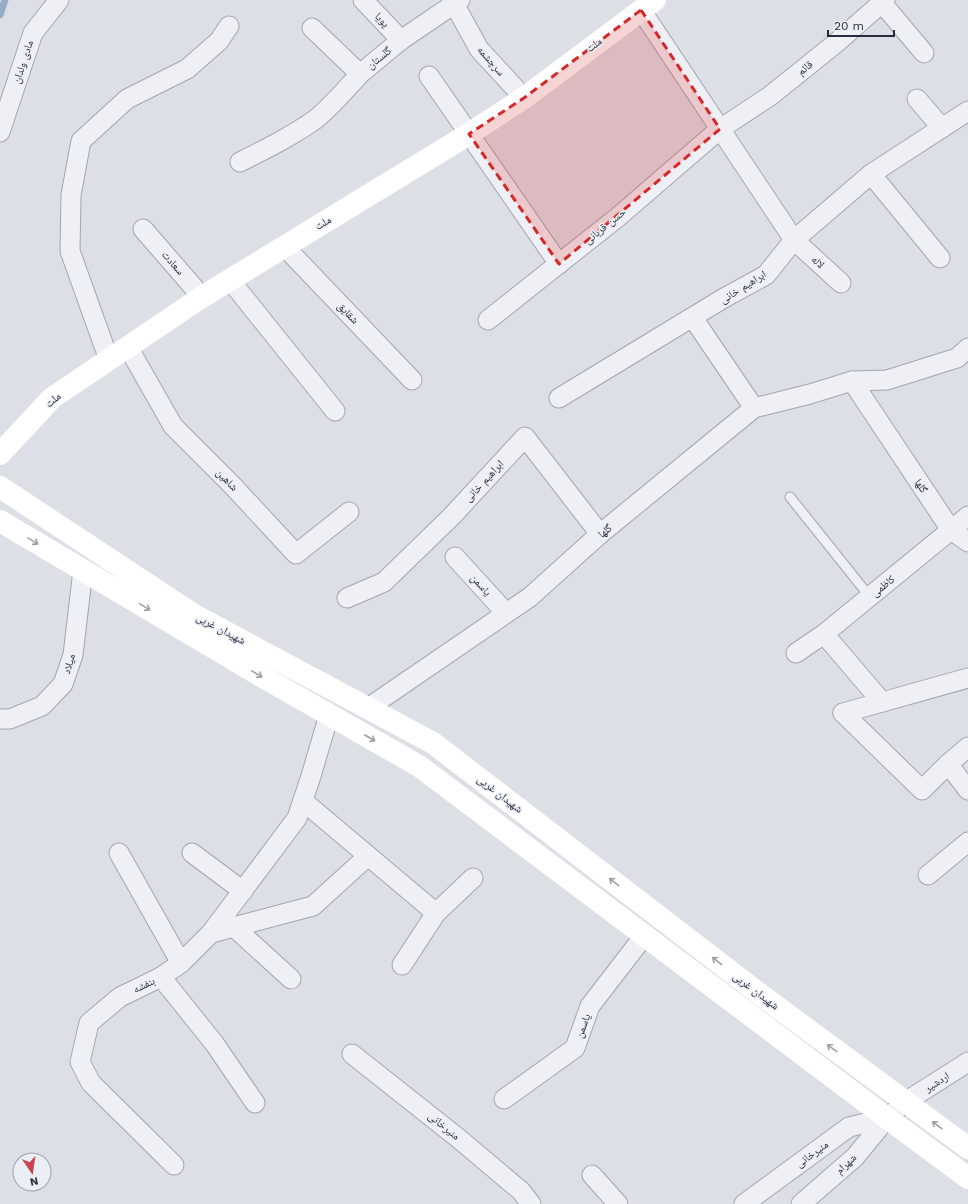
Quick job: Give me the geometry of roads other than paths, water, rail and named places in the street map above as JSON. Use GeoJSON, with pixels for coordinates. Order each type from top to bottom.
{"type":"FeatureCollection","features":[{"type":"Feature","properties":{"kind":"main road","name":"ملت"},"geometry":{"type":"LineString","coordinates":[[0,454],[52,398],[202,297],[469,134],[524,98],[648,5]]}},
{"type":"Feature","properties":{"kind":"main road","name":"شهیدان غربی"},"geometry":{"type":"LineString","coordinates":[[0,487],[194,615],[433,743],[761,995],[968,1148]]}},
{"type":"Feature","properties":{"kind":"main road","name":"شهیدان غربی"},"geometry":{"type":"LineString","coordinates":[[0,521],[263,677],[419,766],[968,1178]]}},
{"type":"Feature","properties":{"kind":"street","name":"مادی ولدان"},"geometry":{"type":"LineString","coordinates":[[0,132],[33,33],[59,0]]}},
{"type":"Feature","properties":{"kind":"street","name":"پویا"},"geometry":{"type":"LineString","coordinates":[[363,0],[401,40]]}},
{"type":"Feature","properties":{"kind":"street","name":"گلستان"},"geometry":{"type":"LineString","coordinates":[[312,28],[360,74],[401,40],[455,1]]}},
{"type":"Feature","properties":{"kind":"street","name":"سرچشمه"},"geometry":{"type":"LineString","coordinates":[[455,1],[479,48],[524,98]]}},
{"type":"Feature","properties":{"kind":"street"},"geometry":{"type":"LineString","coordinates":[[884,2],[924,53]]}},
{"type":"Feature","properties":{"kind":"street","name":"قائم"},"geometry":{"type":"LineString","coordinates":[[720,129],[770,96],[884,2]]}},
{"type":"Feature","properties":{"kind":"street"},"geometry":{"type":"LineString","coordinates":[[648,5],[720,129],[794,240]]}},
{"type":"Feature","properties":{"kind":"street"},"geometry":{"type":"LineString","coordinates":[[109,360],[70,251],[71,195],[81,141],[127,99],[186,69],[219,42],[229,26]]}},
{"type":"Feature","properties":{"kind":"street"},"geometry":{"type":"LineString","coordinates":[[240,162],[288,138],[317,118],[360,74]]}},
{"type":"Feature","properties":{"kind":"street"},"geometry":{"type":"LineString","coordinates":[[429,76],[559,264]]}},
{"type":"Feature","properties":{"kind":"street"},"geometry":{"type":"LineString","coordinates":[[917,99],[942,128]]}},
{"type":"Feature","properties":{"kind":"street","name":"ابراهیم خانی"},"geometry":{"type":"LineString","coordinates":[[559,398],[724,298],[766,275],[794,240],[871,174],[968,111]]}},
{"type":"Feature","properties":{"kind":"street","name":"حسن قربانی"},"geometry":{"type":"LineString","coordinates":[[488,320],[618,217],[720,129]]}},
{"type":"Feature","properties":{"kind":"street"},"geometry":{"type":"LineString","coordinates":[[871,174],[940,258]]}},
{"type":"Feature","properties":{"kind":"street","name":"سعادت"},"geometry":{"type":"LineString","coordinates":[[143,229],[202,297]]}},
{"type":"Feature","properties":{"kind":"street","name":"لاله"},"geometry":{"type":"LineString","coordinates":[[794,240],[841,283]]}},
{"type":"Feature","properties":{"kind":"street","name":"شقایق"},"geometry":{"type":"LineString","coordinates":[[284,246],[412,380]]}},
{"type":"Feature","properties":{"kind":"street"},"geometry":{"type":"LineString","coordinates":[[230,280],[335,411]]}},
{"type":"Feature","properties":{"kind":"street"},"geometry":{"type":"LineString","coordinates":[[693,318],[754,408]]}},
{"type":"Feature","properties":{"kind":"street","name":"شاهین"},"geometry":{"type":"LineString","coordinates":[[128,347],[173,426],[231,484],[296,554],[349,512]]}},
{"type":"Feature","properties":{"kind":"street","name":"گلها"},"geometry":{"type":"LineString","coordinates":[[368,708],[530,597],[600,534],[754,408],[810,394],[852,381],[887,380],[957,358],[968,348]]}},
{"type":"Feature","properties":{"kind":"street","name":"گلها"},"geometry":{"type":"LineString","coordinates":[[852,381],[951,530]]}},
{"type":"Feature","properties":{"kind":"street","name":"ابراهیم خانی"},"geometry":{"type":"LineString","coordinates":[[347,598],[384,582],[452,516],[525,437],[600,534]]}},
{"type":"Feature","properties":{"kind":"street","name":"کاظمی"},"geometry":{"type":"LineString","coordinates":[[796,653],[824,634],[968,516]]}},
{"type":"Feature","properties":{"kind":"street"},"geometry":{"type":"LineString","coordinates":[[951,530],[968,542]]}},
{"type":"Feature","properties":{"kind":"street","name":"یاسمن"},"geometry":{"type":"LineString","coordinates":[[455,557],[506,613]]}},
{"type":"Feature","properties":{"kind":"street","name":"میلاد"},"geometry":{"type":"LineString","coordinates":[[0,719],[10,719],[42,706],[63,684],[73,655],[83,570]]}},
{"type":"Feature","properties":{"kind":"street"},"geometry":{"type":"LineString","coordinates":[[824,634],[882,702]]}},
{"type":"Feature","properties":{"kind":"street"},"geometry":{"type":"LineString","coordinates":[[968,678],[843,713],[922,790],[948,764],[968,747]]}},
{"type":"Feature","properties":{"kind":"street","name":"بنفشه"},"geometry":{"type":"LineString","coordinates":[[174,1165],[91,1083],[80,1062],[90,1023],[120,997],[161,977],[181,963],[211,933],[297,818],[329,715]]}},
{"type":"Feature","properties":{"kind":"street"},"geometry":{"type":"LineString","coordinates":[[948,764],[968,790]]}},
{"type":"Feature","properties":{"kind":"street"},"geometry":{"type":"LineString","coordinates":[[303,801],[436,913]]}},
{"type":"Feature","properties":{"kind":"street"},"geometry":{"type":"LineString","coordinates":[[928,875],[968,842]]}},
{"type":"Feature","properties":{"kind":"street"},"geometry":{"type":"LineString","coordinates":[[119,853],[181,963]]}},
{"type":"Feature","properties":{"kind":"street"},"geometry":{"type":"LineString","coordinates":[[192,854],[243,891]]}},
{"type":"Feature","properties":{"kind":"street"},"geometry":{"type":"LineString","coordinates":[[211,933],[313,906],[368,856]]}},
{"type":"Feature","properties":{"kind":"street"},"geometry":{"type":"LineString","coordinates":[[402,965],[436,913],[473,878]]}},
{"type":"Feature","properties":{"kind":"street"},"geometry":{"type":"LineString","coordinates":[[234,927],[291,979]]}},
{"type":"Feature","properties":{"kind":"street","name":"یاسمن"},"geometry":{"type":"LineString","coordinates":[[504,1099],[575,1048],[590,1006],[644,936]]}},
{"type":"Feature","properties":{"kind":"street"},"geometry":{"type":"LineString","coordinates":[[161,977],[214,1043],[255,1103]]}},
{"type":"Feature","properties":{"kind":"street","name":"منیرخانی"},"geometry":{"type":"LineString","coordinates":[[352,1054],[458,1138],[521,1191],[530,1204]]}},
{"type":"Feature","properties":{"kind":"street","name":"اردشیر"},"geometry":{"type":"LineString","coordinates":[[887,1118],[905,1102],[968,1062]]}},
{"type":"Feature","properties":{"kind":"street","name":"منیرخانی"},"geometry":{"type":"LineString","coordinates":[[744,1204],[849,1127],[887,1118]]}},
{"type":"Feature","properties":{"kind":"street","name":"شهرام"},"geometry":{"type":"LineString","coordinates":[[801,1204],[855,1157],[887,1118]]}},
{"type":"Feature","properties":{"kind":"street"},"geometry":{"type":"LineString","coordinates":[[592,1175],[618,1204]]}},
{"type":"Feature","properties":{"kind":"lane"},"geometry":{"type":"LineString","coordinates":[[790,497],[870,597]]}},
{"type":"Feature","properties":{"kind":"waterway"},"geometry":{"type":"LineString","coordinates":[[0,15],[5,0]]}}]}
